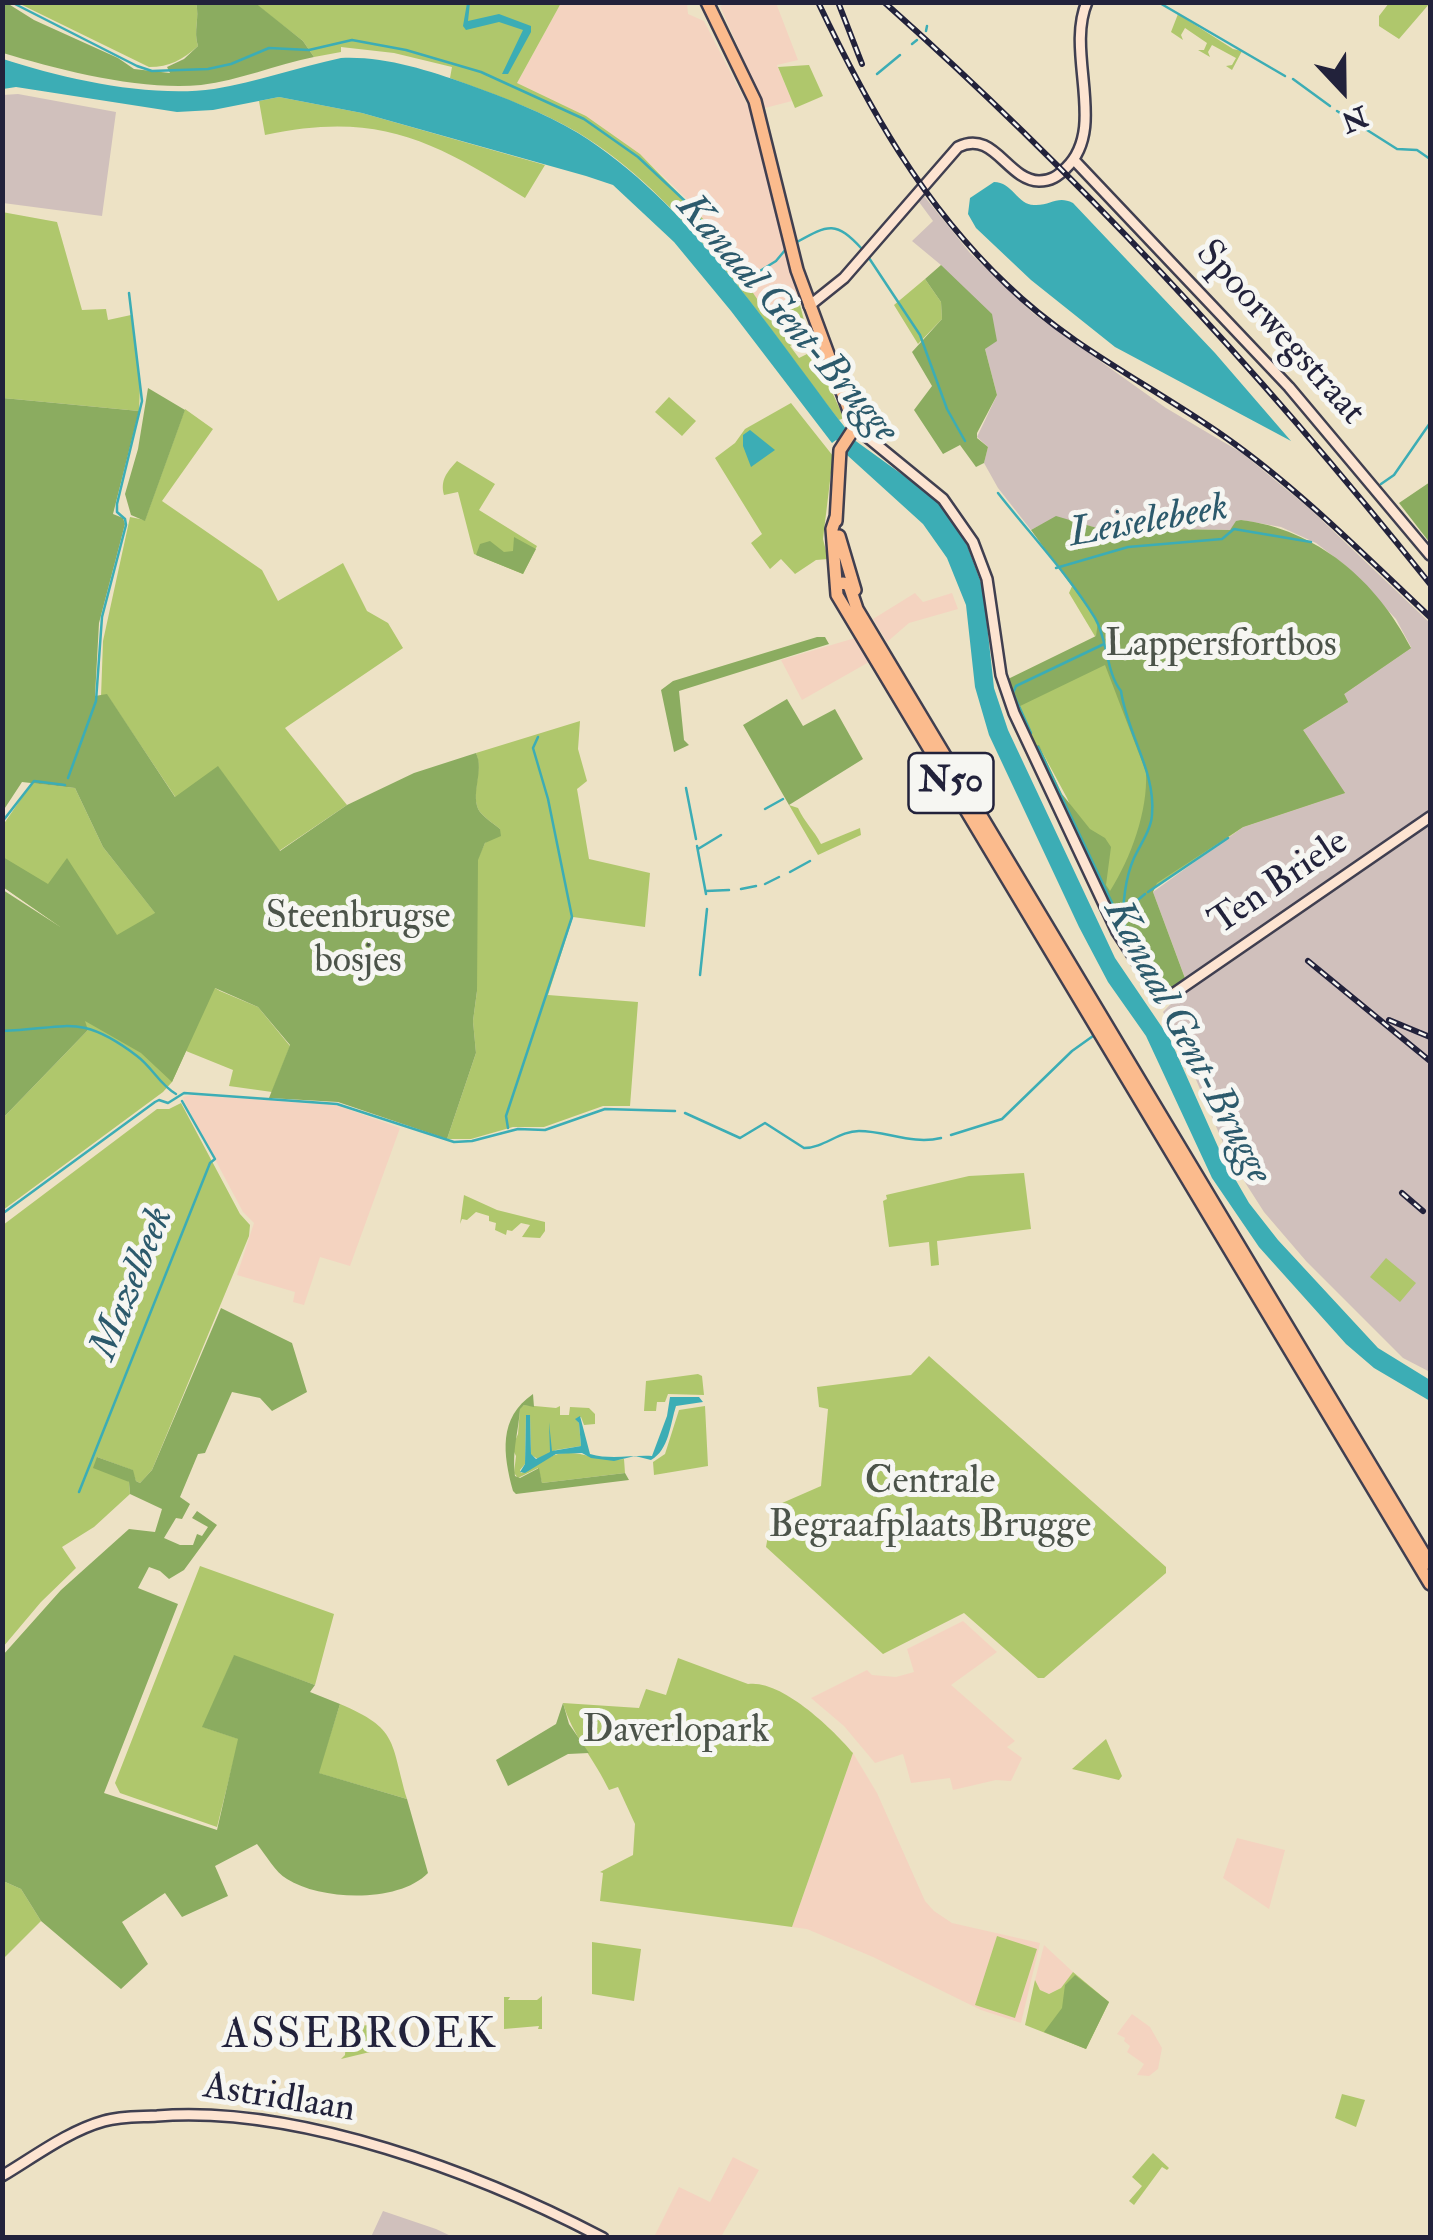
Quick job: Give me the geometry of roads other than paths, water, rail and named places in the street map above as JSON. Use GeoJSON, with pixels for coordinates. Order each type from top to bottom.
{"type":"FeatureCollection","features":[{"type":"Feature","properties":{"kind":"main road","name":"N50"},"geometry":{"type":"LineString","coordinates":[[707,2],[759,112],[790,246],[830,363],[850,437],[838,464],[836,517],[844,590],[1013,886],[1022,894],[1032,918],[1273,1302],[1338,1429],[1430,1584]]}},
{"type":"Feature","properties":{"kind":"main road","name":"N50"},"geometry":{"type":"LineString","coordinates":[[836,517],[840,544],[866,622]]}},
{"type":"Feature","properties":{"kind":"main road","name":"N50"},"geometry":{"type":"LineString","coordinates":[[844,590],[1174,1137],[1204,1204],[1430,1564]]}},
{"type":"Feature","properties":{"kind":"street"},"geometry":{"type":"LineString","coordinates":[[807,302],[844,278],[965,143],[992,149],[1020,175],[1035,181],[1054,178],[1074,160],[1085,128],[1080,36],[1087,2]]}},
{"type":"Feature","properties":{"kind":"street","name":"Spoorwegstraat"},"geometry":{"type":"LineString","coordinates":[[1074,160],[1288,387],[1430,555]]}},
{"type":"Feature","properties":{"kind":"street","name":"Ten Briele"},"geometry":{"type":"LineString","coordinates":[[850,437],[937,492],[973,542],[987,578],[1001,675],[1014,713],[1116,932],[1152,989],[1162,996],[1173,994],[1430,817]]}},
{"type":"Feature","properties":{"kind":"street","name":"Astridlaan"},"geometry":{"type":"LineString","coordinates":[[2,2176],[105,2120],[194,2114],[240,2118],[311,2130],[401,2153],[502,2188],[603,2238]]}},
{"type":"Feature","properties":{"kind":"water"},"geometry":{"type":"Polygon","coordinates":[[[470,3],[468,21],[499,14],[531,26],[508,74],[502,74],[523,30],[499,22],[466,30],[463,26],[470,3]]]}},
{"type":"Feature","properties":{"kind":"water"},"geometry":{"type":"Polygon","coordinates":[[[341,58],[405,65],[481,89],[565,125],[618,161],[656,194],[725,270],[847,430],[846,434],[932,496],[950,517],[967,545],[983,588],[994,688],[1008,730],[1115,958],[1170,1039],[1223,1158],[1249,1203],[1278,1240],[1378,1348],[1430,1380],[1430,1401],[1374,1368],[1346,1344],[1259,1247],[1212,1178],[1146,1036],[1108,982],[1079,927],[989,735],[975,687],[966,605],[947,558],[923,524],[847,455],[836,440],[832,443],[674,242],[613,185],[362,113],[279,97],[213,110],[177,112],[16,87],[3,89],[3,59],[107,85],[189,91],[230,86],[341,58]]]}},
{"type":"Feature","properties":{"kind":"water"},"geometry":{"type":"Polygon","coordinates":[[[994,182],[1006,186],[1028,204],[1063,200],[1073,203],[1215,353],[1291,441],[1115,347],[1031,280],[976,228],[968,214],[970,198],[994,182]]]}},
{"type":"Feature","properties":{"kind":"water"},"geometry":{"type":"Polygon","coordinates":[[[750,430],[775,450],[751,467],[743,446],[743,435],[750,430]]]}},
{"type":"Feature","properties":{"kind":"water"},"geometry":{"type":"Polygon","coordinates":[[[670,1397],[699,1397],[703,1402],[676,1406],[668,1436],[657,1456],[651,1460],[636,1456],[652,1456],[670,1397]]]}},
{"type":"Feature","properties":{"kind":"water"},"geometry":{"type":"Polygon","coordinates":[[[526,1415],[530,1415],[531,1454],[536,1459],[550,1452],[549,1422],[552,1451],[581,1446],[579,1423],[575,1419],[580,1416],[590,1454],[634,1456],[614,1461],[582,1453],[556,1454],[525,1473],[520,1472],[525,1464],[526,1415]]]}},
{"type":"Feature","properties":{"kind":"waterway","name":"Kanaal Gent-Brugge"},"geometry":{"type":"LineString","coordinates":[[11,2],[152,71],[208,69],[269,48],[309,50],[352,40],[406,50],[481,72],[584,119],[638,157],[685,201],[747,279],[776,261],[786,249]]}},
{"type":"Feature","properties":{"kind":"waterway","name":"Leiselebeek"},"geometry":{"type":"LineString","coordinates":[[1158,2],[1285,76]]}},
{"type":"Feature","properties":{"kind":"waterway"},"geometry":{"type":"LineString","coordinates":[[926,31],[927,26]]}},
{"type":"Feature","properties":{"kind":"waterway"},"geometry":{"type":"LineString","coordinates":[[912,44],[917,40]]}},
{"type":"Feature","properties":{"kind":"waterway"},"geometry":{"type":"LineString","coordinates":[[877,74],[900,55]]}},
{"type":"Feature","properties":{"kind":"waterway","name":"Leiselebeek"},"geometry":{"type":"LineString","coordinates":[[1293,79],[1330,106]]}},
{"type":"Feature","properties":{"kind":"waterway","name":"Leiselebeek"},"geometry":{"type":"LineString","coordinates":[[1337,111],[1397,149],[1417,150],[1430,159]]}},
{"type":"Feature","properties":{"kind":"waterway"},"geometry":{"type":"LineString","coordinates":[[797,242],[832,228],[862,249]]}},
{"type":"Feature","properties":{"kind":"waterway"},"geometry":{"type":"LineString","coordinates":[[867,255],[920,335],[947,409],[965,441]]}},
{"type":"Feature","properties":{"kind":"waterway"},"geometry":{"type":"LineString","coordinates":[[68,778],[96,701],[102,617],[126,525],[117,512],[117,504],[142,401],[129,293]]}},
{"type":"Feature","properties":{"kind":"waterway","name":"Leiselebeek"},"geometry":{"type":"LineString","coordinates":[[1381,484],[1394,475],[1430,423]]}},
{"type":"Feature","properties":{"kind":"waterway","name":"Kanaal Gent-Brugge"},"geometry":{"type":"LineString","coordinates":[[998,493],[1095,618],[1146,768],[1152,799],[1151,821],[1131,865],[1124,909],[1126,930],[1141,953],[1139,960]]}},
{"type":"Feature","properties":{"kind":"waterway","name":"Leiselebeek"},"geometry":{"type":"LineString","coordinates":[[1056,568],[1128,547],[1222,539],[1234,529],[1311,542]]}},
{"type":"Feature","properties":{"kind":"waterway"},"geometry":{"type":"LineString","coordinates":[[1031,733],[1013,693],[1016,686],[1104,644]]}},
{"type":"Feature","properties":{"kind":"waterway"},"geometry":{"type":"LineString","coordinates":[[508,1128],[506,1116],[572,917],[548,799],[533,748],[538,737]]}},
{"type":"Feature","properties":{"kind":"waterway","name":"Kanaal Gent-Brugge"},"geometry":{"type":"LineString","coordinates":[[1038,747],[1123,926]]}},
{"type":"Feature","properties":{"kind":"waterway"},"geometry":{"type":"LineString","coordinates":[[2,822],[34,781],[65,785]]}},
{"type":"Feature","properties":{"kind":"waterway"},"geometry":{"type":"LineString","coordinates":[[686,788],[696,839]]}},
{"type":"Feature","properties":{"kind":"waterway"},"geometry":{"type":"LineString","coordinates":[[765,809],[783,799]]}},
{"type":"Feature","properties":{"kind":"waterway"},"geometry":{"type":"LineString","coordinates":[[698,849],[721,835]]}},
{"type":"Feature","properties":{"kind":"waterway","name":"Kanaal Gent-Brugge"},"geometry":{"type":"LineString","coordinates":[[1148,892],[1228,838]]}},
{"type":"Feature","properties":{"kind":"waterway"},"geometry":{"type":"LineString","coordinates":[[697,846],[706,894]]}},
{"type":"Feature","properties":{"kind":"waterway"},"geometry":{"type":"LineString","coordinates":[[790,872],[810,861]]}},
{"type":"Feature","properties":{"kind":"waterway"},"geometry":{"type":"LineString","coordinates":[[765,884],[779,877]]}},
{"type":"Feature","properties":{"kind":"waterway"},"geometry":{"type":"LineString","coordinates":[[741,889],[756,886]]}},
{"type":"Feature","properties":{"kind":"waterway"},"geometry":{"type":"LineString","coordinates":[[706,891],[729,890]]}},
{"type":"Feature","properties":{"kind":"waterway","name":"Kanaal Gent-Brugge"},"geometry":{"type":"LineString","coordinates":[[1127,909],[1145,894]]}},
{"type":"Feature","properties":{"kind":"waterway"},"geometry":{"type":"LineString","coordinates":[[700,975],[707,909]]}},
{"type":"Feature","properties":{"kind":"waterway","name":"Mazelbeek"},"geometry":{"type":"LineString","coordinates":[[2,1031],[72,1026],[101,1033],[137,1056],[176,1094]]}},
{"type":"Feature","properties":{"kind":"waterway"},"geometry":{"type":"LineString","coordinates":[[951,1135],[1002,1119],[1072,1051],[1093,1036]]}},
{"type":"Feature","properties":{"kind":"waterway"},"geometry":{"type":"LineString","coordinates":[[2,1214],[155,1102],[168,1103],[184,1093],[337,1104],[454,1142],[518,1129],[545,1130],[605,1109],[675,1111]]}},
{"type":"Feature","properties":{"kind":"waterway","name":"Mazelbeek"},"geometry":{"type":"LineString","coordinates":[[79,1492],[210,1163],[215,1159],[182,1101]]}},
{"type":"Feature","properties":{"kind":"waterway"},"geometry":{"type":"LineString","coordinates":[[685,1113],[740,1138],[765,1123],[804,1148],[859,1131],[920,1140],[941,1138]]}},
{"type":"Feature","properties":{"kind":"railway"},"geometry":{"type":"LineString","coordinates":[[818,2],[877,116],[923,188],[1007,285],[1058,328],[1197,418],[1279,478],[1430,617]]}},
{"type":"Feature","properties":{"kind":"railway"},"geometry":{"type":"LineString","coordinates":[[838,2],[862,64]]}},
{"type":"Feature","properties":{"kind":"railway"},"geometry":{"type":"LineString","coordinates":[[884,2],[1030,139],[1170,282],[1303,430],[1430,584]]}},
{"type":"Feature","properties":{"kind":"railway"},"geometry":{"type":"LineString","coordinates":[[1308,961],[1430,1061]]}},
{"type":"Feature","properties":{"kind":"railway"},"geometry":{"type":"LineString","coordinates":[[1389,1020],[1430,1037]]}},
{"type":"Feature","properties":{"kind":"railway"},"geometry":{"type":"LineString","coordinates":[[1402,1193],[1423,1211]]}},
{"type":"Feature","properties":{"kind":"district","name":"ASSEBROEK"},"geometry":{"type":"Point","coordinates":[360,2038]}},
{"type":"Feature","properties":{"kind":"park label","name":"Lappersfortbos"},"geometry":{"type":"Point","coordinates":[1221,647]}},
{"type":"Feature","properties":{"kind":"park label","name":"Steenbrugse bosjes"},"geometry":{"type":"Point","coordinates":[358,941]}},
{"type":"Feature","properties":{"kind":"park label","name":"Centrale Begraafplaats Brugge"},"geometry":{"type":"Point","coordinates":[930,1506]}},
{"type":"Feature","properties":{"kind":"park label","name":"Daverlopark"},"geometry":{"type":"Point","coordinates":[676,1733]}}]}
